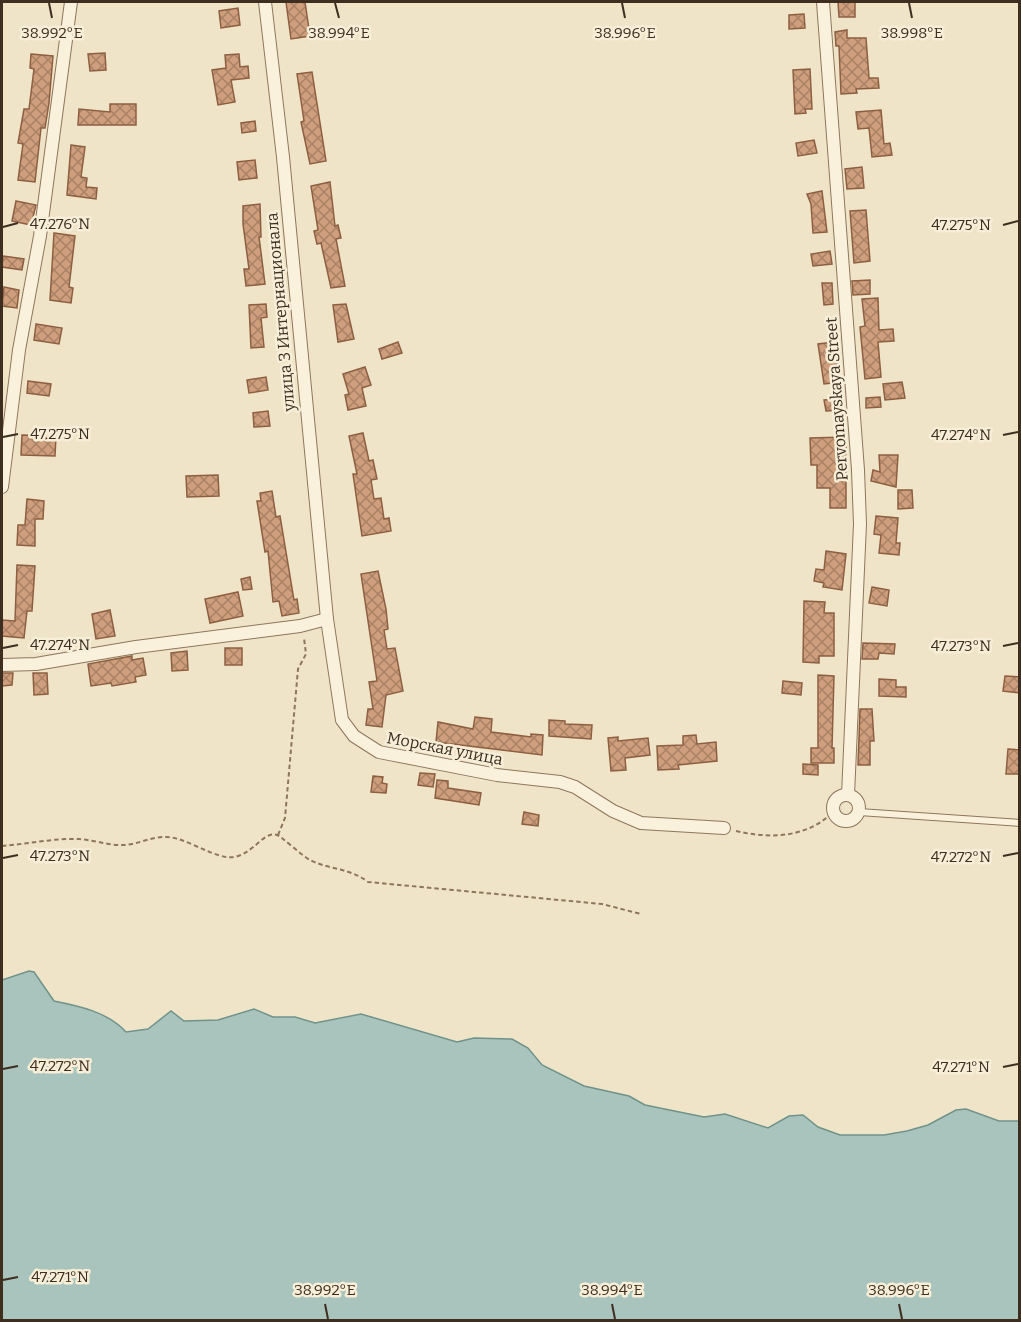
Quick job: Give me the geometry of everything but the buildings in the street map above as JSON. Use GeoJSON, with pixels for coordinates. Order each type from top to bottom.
{"type":"FeatureCollection","features":[{"type":"Feature","properties":{"kind":"street"},"geometry":{"type":"LineString","coordinates":[[2,487],[19,350],[45,200],[71,2]]}},
{"type":"Feature","properties":{"kind":"street","name":"улица 3 Интернационала"},"geometry":{"type":"LineString","coordinates":[[265,2],[283,157],[327,619]]}},
{"type":"Feature","properties":{"kind":"street","name":"Pervomayskaya Street"},"geometry":{"type":"LineString","coordinates":[[823,2],[858,470],[860,524],[848,795]]}},
{"type":"Feature","properties":{"kind":"street"},"geometry":{"type":"LineString","coordinates":[[2,665],[36,664],[136,647],[300,626],[327,619]]}},
{"type":"Feature","properties":{"kind":"street","name":"Морская улица"},"geometry":{"type":"LineString","coordinates":[[327,619],[342,720],[346,728],[370,749],[498,775],[560,782],[575,787],[613,811],[641,823],[724,828]]}},
{"type":"Feature","properties":{"kind":"street"},"geometry":{"type":"LineString","coordinates":[[848,795],[855,799],[859,812],[854,819],[845,822],[837,819],[833,812],[836,800],[848,795]]}},
{"type":"Feature","properties":{"kind":"lane"},"geometry":{"type":"LineString","coordinates":[[859,812],[1020,823]]}},
{"type":"Feature","properties":{"kind":"path"},"geometry":{"type":"LineString","coordinates":[[278,835],[285,818],[298,669],[306,654],[300,626]]}},
{"type":"Feature","properties":{"kind":"path"},"geometry":{"type":"LineString","coordinates":[[724,828],[759,836],[800,832],[818,826],[833,812]]}},
{"type":"Feature","properties":{"kind":"path"},"geometry":{"type":"LineString","coordinates":[[2,846],[78,839],[123,845],[167,836],[227,857],[240,856],[256,847],[262,838],[269,834],[278,835],[297,852],[324,866],[351,871],[368,882],[602,904],[641,914]]}},
{"type":"Feature","properties":{"kind":"water"},"geometry":{"type":"Polygon","coordinates":[[[29,971],[34,972],[54,1001],[102,1015],[111,1019],[126,1032],[148,1029],[171,1011],[184,1021],[218,1020],[254,1009],[273,1017],[295,1017],[315,1023],[361,1014],[457,1042],[474,1038],[512,1039],[528,1048],[542,1065],[584,1086],[629,1096],[645,1105],[704,1117],[725,1114],[768,1128],[789,1116],[803,1115],[818,1127],[840,1135],[884,1135],[928,1125],[956,1110],[966,1109],[999,1121],[1019,1121],[1019,1320],[2,1320],[2,980],[29,971]]]}}]}
